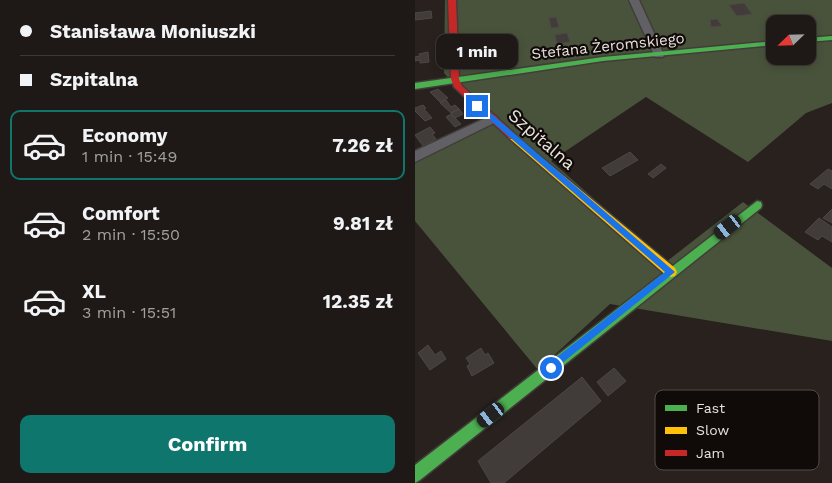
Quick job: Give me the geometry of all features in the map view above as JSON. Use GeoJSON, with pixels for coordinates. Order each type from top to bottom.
{"type":"FeatureCollection","features":[{"type":"Feature","properties":{"kind":"street"},"geometry":{"type":"LineString","coordinates":[[453,0],[455,80]]}},
{"type":"Feature","properties":{"kind":"street"},"geometry":{"type":"LineString","coordinates":[[634,0],[659,55]]}},
{"type":"Feature","properties":{"kind":"street"},"geometry":{"type":"LineString","coordinates":[[816,39],[832,38]]}},
{"type":"Feature","properties":{"kind":"street","name":"Stefana Żeromskiego"},"geometry":{"type":"LineString","coordinates":[[415,86],[603,59],[766,44]]}},
{"type":"Feature","properties":{"kind":"street","name":"Szpitalna"},"geometry":{"type":"LineString","coordinates":[[455,80],[458,87],[492,119],[671,272]]}},
{"type":"Feature","properties":{"kind":"street"},"geometry":{"type":"LineString","coordinates":[[415,157],[492,119]]}},
{"type":"Feature","properties":{"kind":"street"},"geometry":{"type":"LineString","coordinates":[[415,474],[757,205]]}},
{"type":"Feature","properties":{"kind":"green space"},"geometry":{"type":"Polygon","coordinates":[[[445,0],[832,0],[832,103],[806,113],[748,162],[646,97],[551,161],[666,262],[743,202],[832,268],[832,341],[610,304],[538,370],[415,221],[415,160],[488,123],[444,73],[445,0]]]}},
{"type":"Feature","properties":{"kind":"building"},"geometry":{"type":"Polygon","coordinates":[[[744,3],[752,14],[737,16],[729,5],[744,3]]]}},
{"type":"Feature","properties":{"kind":"building"},"geometry":{"type":"Polygon","coordinates":[[[431,11],[432,18],[415,20],[415,13],[431,11]]]}},
{"type":"Feature","properties":{"kind":"building"},"geometry":{"type":"Polygon","coordinates":[[[556,17],[559,27],[551,28],[549,18],[556,17]]]}},
{"type":"Feature","properties":{"kind":"building"},"geometry":{"type":"Polygon","coordinates":[[[717,19],[722,26],[711,27],[710,20],[717,19]]]}},
{"type":"Feature","properties":{"kind":"building"},"geometry":{"type":"Polygon","coordinates":[[[567,33],[570,42],[557,44],[555,35],[567,33]]]}},
{"type":"Feature","properties":{"kind":"building"},"geometry":{"type":"Polygon","coordinates":[[[679,37],[683,45],[664,46],[661,39],[679,37]]]}},
{"type":"Feature","properties":{"kind":"building"},"geometry":{"type":"Polygon","coordinates":[[[645,42],[647,47],[633,49],[631,43],[645,42]]]}},
{"type":"Feature","properties":{"kind":"building"},"geometry":{"type":"Polygon","coordinates":[[[428,52],[429,62],[420,63],[420,60],[415,61],[415,57],[420,56],[419,54],[428,52]]]}},
{"type":"Feature","properties":{"kind":"building"},"geometry":{"type":"Polygon","coordinates":[[[438,89],[448,98],[440,102],[430,92],[438,89]]]}},
{"type":"Feature","properties":{"kind":"building"},"geometry":{"type":"Polygon","coordinates":[[[446,100],[451,107],[455,105],[459,109],[451,113],[440,103],[446,100]]]}},
{"type":"Feature","properties":{"kind":"building"},"geometry":{"type":"Polygon","coordinates":[[[423,105],[432,118],[425,121],[415,111],[415,108],[423,105]]]}},
{"type":"Feature","properties":{"kind":"building"},"geometry":{"type":"Polygon","coordinates":[[[459,109],[463,114],[455,118],[451,113],[459,109]]]}},
{"type":"Feature","properties":{"kind":"building"},"geometry":{"type":"Polygon","coordinates":[[[451,114],[461,124],[455,127],[446,117],[451,114]]]}},
{"type":"Feature","properties":{"kind":"building"},"geometry":{"type":"Polygon","coordinates":[[[430,127],[435,133],[432,134],[436,139],[423,146],[415,135],[430,127]]]}},
{"type":"Feature","properties":{"kind":"building"},"geometry":{"type":"Polygon","coordinates":[[[630,152],[638,160],[610,176],[602,168],[630,152]]]}},
{"type":"Feature","properties":{"kind":"building"},"geometry":{"type":"Polygon","coordinates":[[[661,164],[666,168],[653,178],[648,174],[661,164]]]}},
{"type":"Feature","properties":{"kind":"building"},"geometry":{"type":"Polygon","coordinates":[[[828,169],[832,171],[832,189],[824,184],[818,189],[810,184],[828,169]]]}},
{"type":"Feature","properties":{"kind":"building"},"geometry":{"type":"Polygon","coordinates":[[[832,209],[832,223],[823,218],[832,209]]]}},
{"type":"Feature","properties":{"kind":"building"},"geometry":{"type":"Polygon","coordinates":[[[819,218],[832,227],[832,242],[822,236],[818,240],[805,232],[819,218]]]}},
{"type":"Feature","properties":{"kind":"building"},"geometry":{"type":"Polygon","coordinates":[[[428,345],[435,355],[441,351],[446,359],[430,370],[418,353],[428,345]]]}},
{"type":"Feature","properties":{"kind":"building"},"geometry":{"type":"Polygon","coordinates":[[[481,348],[485,355],[488,353],[494,363],[472,376],[467,366],[470,364],[466,358],[481,348]]]}},
{"type":"Feature","properties":{"kind":"building"},"geometry":{"type":"Polygon","coordinates":[[[614,368],[626,381],[608,396],[597,382],[614,368]]]}},
{"type":"Feature","properties":{"kind":"building"},"geometry":{"type":"Polygon","coordinates":[[[582,377],[601,401],[504,483],[491,483],[478,461],[582,377]]]}},
{"type":"Feature","properties":{"kind":"traffic: fast"},"geometry":{"type":"LineString","coordinates":[[816,39],[832,38]]}},
{"type":"Feature","properties":{"kind":"traffic: fast"},"geometry":{"type":"LineString","coordinates":[[415,86],[603,59],[766,44]]}},
{"type":"Feature","properties":{"kind":"traffic: fast"},"geometry":{"type":"LineString","coordinates":[[415,475],[757,205]]}},
{"type":"Feature","properties":{"kind":"traffic: slow"},"geometry":{"type":"LineString","coordinates":[[513,137],[671,272]]}},
{"type":"Feature","properties":{"kind":"traffic: jam"},"geometry":{"type":"LineString","coordinates":[[452,0],[455,79],[458,87],[513,137]]}},
{"type":"Feature","properties":{"kind":"route"},"geometry":{"type":"LineString","coordinates":[[477,106],[671,272],[551,368]]}}]}
